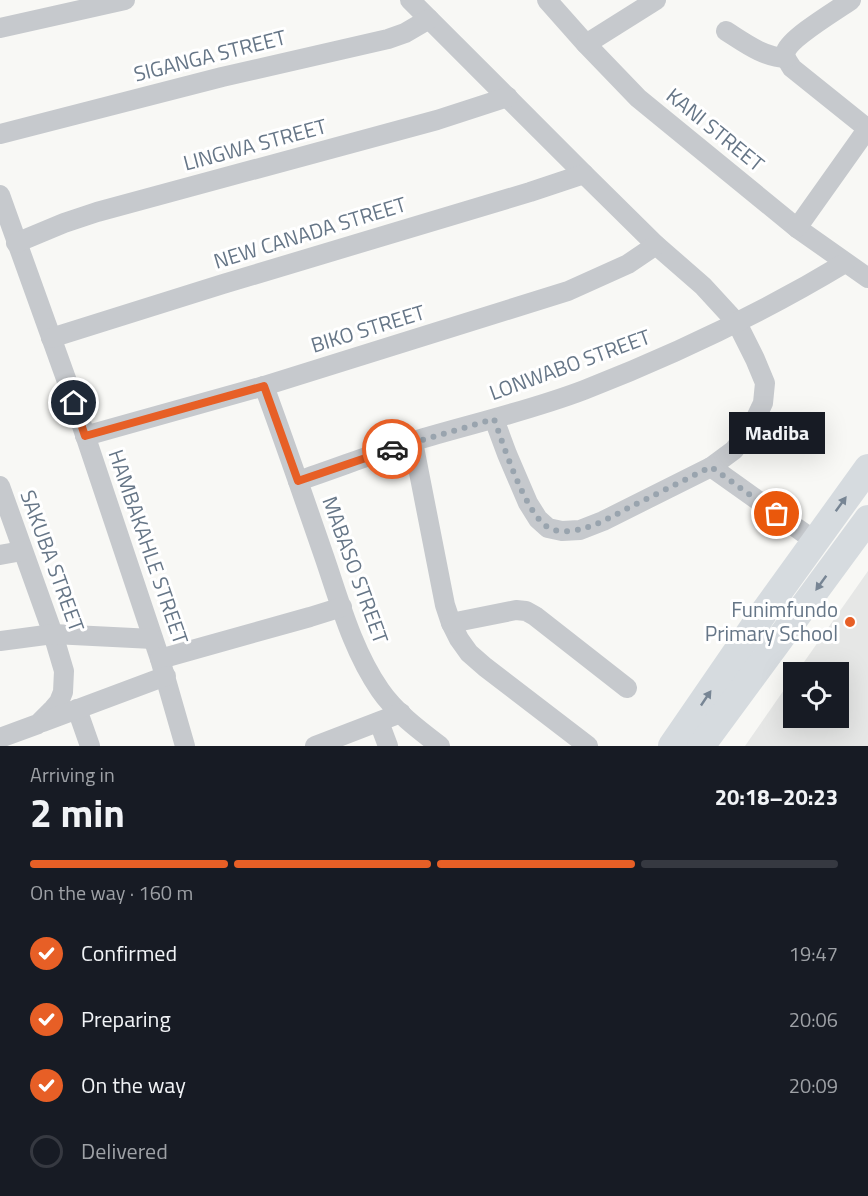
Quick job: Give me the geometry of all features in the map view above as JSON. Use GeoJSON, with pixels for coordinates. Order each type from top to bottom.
{"type":"FeatureCollection","features":[{"type":"Feature","properties":{"kind":"main road"},"geometry":{"type":"LineString","coordinates":[[672,746],[762,615],[868,468]]}},
{"type":"Feature","properties":{"kind":"main road"},"geometry":{"type":"LineString","coordinates":[[702,746],[868,519]]}},
{"type":"Feature","properties":{"kind":"street"},"geometry":{"type":"LineString","coordinates":[[0,28],[125,0]]}},
{"type":"Feature","properties":{"kind":"street"},"geometry":{"type":"LineString","coordinates":[[410,0],[656,245],[703,286],[737,323],[765,383],[764,403],[752,426],[734,450],[711,467],[603,521],[580,530],[555,530],[548,528],[538,519],[528,504],[494,419]]}},
{"type":"Feature","properties":{"kind":"street","name":"KANI STREET"},"geometry":{"type":"LineString","coordinates":[[547,0],[638,98],[797,228],[868,278]]}},
{"type":"Feature","properties":{"kind":"street"},"geometry":{"type":"LineString","coordinates":[[586,44],[656,0]]}},
{"type":"Feature","properties":{"kind":"street"},"geometry":{"type":"LineString","coordinates":[[797,228],[868,129],[792,68],[786,58],[786,51],[799,37],[850,0]]}},
{"type":"Feature","properties":{"kind":"street","name":"SIGANGA STREET"},"geometry":{"type":"LineString","coordinates":[[0,134],[222,77],[388,39],[405,33],[429,19]]}},
{"type":"Feature","properties":{"kind":"street"},"geometry":{"type":"LineString","coordinates":[[726,31],[773,58],[786,58]]}},
{"type":"Feature","properties":{"kind":"street","name":"LINGWA STREET"},"geometry":{"type":"LineString","coordinates":[[16,243],[97,212],[437,120],[508,97]]}},
{"type":"Feature","properties":{"kind":"street","name":"NEW CANADA STREET"},"geometry":{"type":"LineString","coordinates":[[51,338],[584,174]]}},
{"type":"Feature","properties":{"kind":"street","name":"HAMBAKAHLE STREET"},"geometry":{"type":"LineString","coordinates":[[0,195],[85,436],[163,668],[185,746]]}},
{"type":"Feature","properties":{"kind":"street","name":"BIKO STREET"},"geometry":{"type":"LineString","coordinates":[[85,436],[264,386],[568,291],[628,264],[656,245]]}},
{"type":"Feature","properties":{"kind":"street","name":"LONWABO STREET"},"geometry":{"type":"LineString","coordinates":[[298,481],[413,442],[584,390],[669,355],[737,323],[845,263]]}},
{"type":"Feature","properties":{"kind":"street","name":"MABASO STREET"},"geometry":{"type":"LineString","coordinates":[[264,386],[360,655],[382,693],[426,742]]}},
{"type":"Feature","properties":{"kind":"street"},"geometry":{"type":"LineString","coordinates":[[413,442],[445,605],[459,639],[469,653],[485,667],[588,746]]}},
{"type":"Feature","properties":{"kind":"street"},"geometry":{"type":"LineString","coordinates":[[711,467],[815,541]]}},
{"type":"Feature","properties":{"kind":"street","name":"SAKUBA STREET"},"geometry":{"type":"LineString","coordinates":[[0,486],[64,671],[63,692],[59,702],[38,724]]}},
{"type":"Feature","properties":{"kind":"street"},"geometry":{"type":"LineString","coordinates":[[0,555],[22,551]]}},
{"type":"Feature","properties":{"kind":"street"},"geometry":{"type":"LineString","coordinates":[[0,738],[77,709],[163,668],[342,607]]}},
{"type":"Feature","properties":{"kind":"street"},"geometry":{"type":"LineString","coordinates":[[451,623],[516,610],[526,611],[627,688]]}},
{"type":"Feature","properties":{"kind":"street"},"geometry":{"type":"LineString","coordinates":[[0,641],[53,634],[153,639]]}},
{"type":"Feature","properties":{"kind":"street"},"geometry":{"type":"LineString","coordinates":[[77,709],[90,746]]}},
{"type":"Feature","properties":{"kind":"street"},"geometry":{"type":"LineString","coordinates":[[315,746],[401,713]]}},
{"type":"Feature","properties":{"kind":"street"},"geometry":{"type":"LineString","coordinates":[[379,722],[388,746]]}},
{"type":"Feature","properties":{"kind":"shaded area","name":"Funimfundo Primary School"},"geometry":{"type":"Polygon","coordinates":[[[868,571],[868,746],[745,746],[783,691],[783,728],[849,728],[849,662],[804,662],[868,571]]]}},
{"type":"Feature","properties":{"kind":"way so far"},"geometry":{"type":"LineString","coordinates":[[392,449],[494,419],[528,504],[538,519],[548,528],[562,531],[580,530],[603,521],[711,467],[777,514]]}},
{"type":"Feature","properties":{"kind":"place","name":"Madiba"},"geometry":{"type":"Point","coordinates":[777,514]}},
{"type":"Feature","properties":{"kind":"place","name":"Funimfundo Primary School"},"geometry":{"type":"Point","coordinates":[850,622]}},
{"type":"Feature","properties":{"kind":"route"},"geometry":{"type":"LineString","coordinates":[[74,403],[85,436],[264,386],[298,481],[392,449]]}}]}
